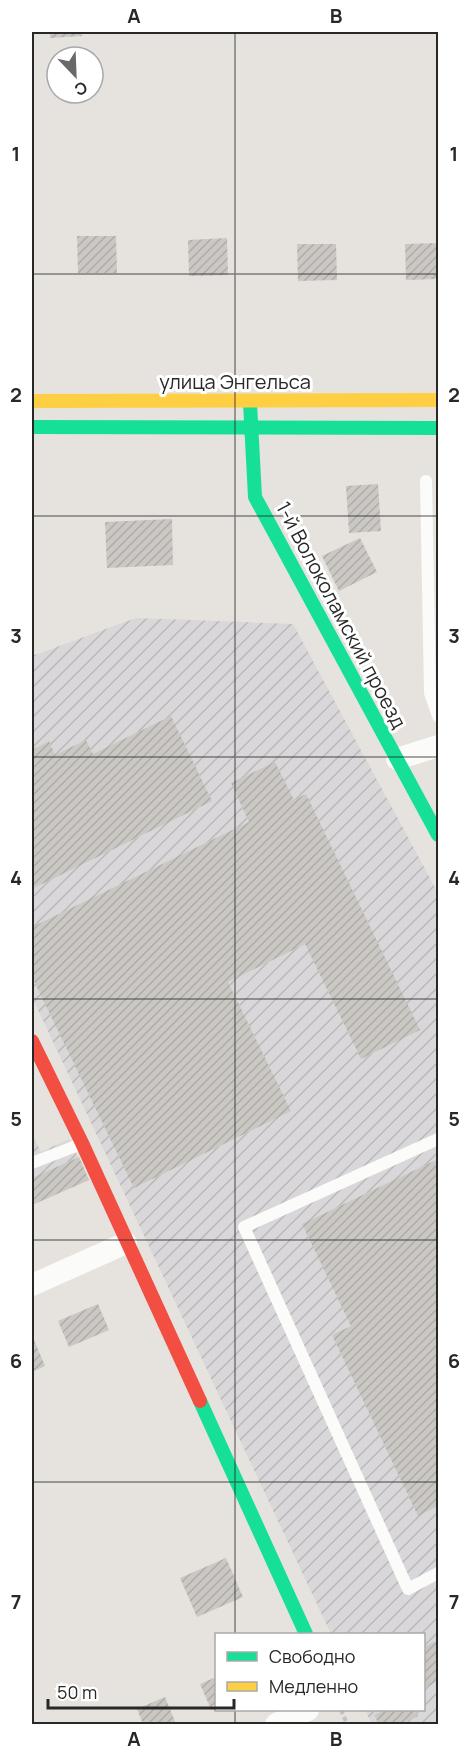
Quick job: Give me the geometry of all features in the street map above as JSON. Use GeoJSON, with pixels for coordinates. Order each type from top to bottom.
{"type":"FeatureCollection","features":[{"type":"Feature","properties":{"kind":"street","name":"улица Энгельса"},"geometry":{"type":"LineString","coordinates":[[32,401],[438,400]]}},
{"type":"Feature","properties":{"kind":"street","name":"1-й Волоколамский проезд"},"geometry":{"type":"LineString","coordinates":[[249,402],[255,497],[438,835]]}},
{"type":"Feature","properties":{"kind":"street"},"geometry":{"type":"LineString","coordinates":[[32,427],[438,428]]}},
{"type":"Feature","properties":{"kind":"street"},"geometry":{"type":"LineString","coordinates":[[397,759],[438,746]]}},
{"type":"Feature","properties":{"kind":"street"},"geometry":{"type":"LineString","coordinates":[[32,1041],[82,1143],[126,1244],[305,1633]]}},
{"type":"Feature","properties":{"kind":"street"},"geometry":{"type":"LineString","coordinates":[[32,1285],[126,1244]]}},
{"type":"Feature","properties":{"kind":"street"},"geometry":{"type":"LineString","coordinates":[[276,1725],[307,1711]]}},
{"type":"Feature","properties":{"kind":"lane"},"geometry":{"type":"LineString","coordinates":[[426,481],[430,693],[438,716]]}},
{"type":"Feature","properties":{"kind":"lane"},"geometry":{"type":"LineString","coordinates":[[438,1138],[244,1227],[408,1589],[438,1573]]}},
{"type":"Feature","properties":{"kind":"lane"},"geometry":{"type":"LineString","coordinates":[[32,1163],[82,1143]]}},
{"type":"Feature","properties":{"kind":"path"},"geometry":{"type":"LineString","coordinates":[[341,1711],[347,1725]]}},
{"type":"Feature","properties":{"kind":"shaded area"},"geometry":{"type":"Polygon","coordinates":[[[136,618],[293,624],[438,893],[438,1724],[372,1724],[366,1711],[425,1711],[425,1633],[331,1633],[32,997],[32,656],[136,618]]]}},
{"type":"Feature","properties":{"kind":"shaded area"},"geometry":{"type":"Polygon","coordinates":[[[32,1133],[41,1152],[69,1139],[89,1180],[32,1205],[32,1133]]]}},
{"type":"Feature","properties":{"kind":"building"},"geometry":{"type":"Polygon","coordinates":[[[50,32],[81,32],[82,36],[50,38],[50,32]]]}},
{"type":"Feature","properties":{"kind":"building"},"geometry":{"type":"Polygon","coordinates":[[[77,236],[116,236],[117,273],[78,273],[77,236]]]}},
{"type":"Feature","properties":{"kind":"building"},"geometry":{"type":"Polygon","coordinates":[[[227,238],[228,275],[189,276],[188,240],[227,238]]]}},
{"type":"Feature","properties":{"kind":"building"},"geometry":{"type":"Polygon","coordinates":[[[438,243],[438,279],[406,280],[405,244],[438,243]]]}},
{"type":"Feature","properties":{"kind":"building"},"geometry":{"type":"Polygon","coordinates":[[[297,244],[336,244],[337,280],[298,281],[297,244]]]}},
{"type":"Feature","properties":{"kind":"building"},"geometry":{"type":"Polygon","coordinates":[[[378,484],[381,531],[349,533],[346,486],[378,484]]]}},
{"type":"Feature","properties":{"kind":"building"},"geometry":{"type":"Polygon","coordinates":[[[172,519],[173,565],[107,568],[105,522],[172,519]]]}},
{"type":"Feature","properties":{"kind":"building"},"geometry":{"type":"Polygon","coordinates":[[[360,538],[377,572],[339,591],[322,556],[360,538]]]}},
{"type":"Feature","properties":{"kind":"building"},"geometry":{"type":"Polygon","coordinates":[[[171,716],[212,801],[32,889],[32,750],[49,741],[55,755],[86,740],[93,754],[171,716]]]}},
{"type":"Feature","properties":{"kind":"building"},"geometry":{"type":"Polygon","coordinates":[[[275,762],[294,800],[306,794],[420,1030],[361,1059],[305,944],[228,982],[291,1111],[134,1188],[32,977],[32,927],[249,822],[231,783],[275,762]]]}},
{"type":"Feature","properties":{"kind":"building"},"geometry":{"type":"Polygon","coordinates":[[[79,1157],[89,1180],[32,1205],[32,1178],[79,1157]]]}},
{"type":"Feature","properties":{"kind":"building"},"geometry":{"type":"Polygon","coordinates":[[[438,1159],[438,1506],[418,1516],[332,1335],[351,1326],[302,1224],[438,1159]]]}},
{"type":"Feature","properties":{"kind":"building"},"geometry":{"type":"Polygon","coordinates":[[[98,1304],[109,1330],[69,1347],[58,1321],[98,1304]]]}},
{"type":"Feature","properties":{"kind":"building"},"geometry":{"type":"Polygon","coordinates":[[[32,1335],[45,1366],[32,1372],[32,1335]]]}},
{"type":"Feature","properties":{"kind":"building"},"geometry":{"type":"Polygon","coordinates":[[[226,1558],[243,1597],[197,1617],[180,1578],[226,1558]]]}},
{"type":"Feature","properties":{"kind":"building"},"geometry":{"type":"Polygon","coordinates":[[[435,1641],[438,1648],[438,1681],[425,1688],[425,1646],[435,1641]]]}},
{"type":"Feature","properties":{"kind":"building"},"geometry":{"type":"Polygon","coordinates":[[[215,1677],[215,1704],[210,1707],[200,1684],[215,1677]]]}},
{"type":"Feature","properties":{"kind":"building"},"geometry":{"type":"Polygon","coordinates":[[[165,1697],[176,1724],[143,1724],[137,1709],[165,1697]]]}},
{"type":"Feature","properties":{"kind":"building"},"geometry":{"type":"Polygon","coordinates":[[[383,1711],[415,1711],[418,1716],[400,1724],[379,1724],[374,1715],[383,1711]]]}},
{"type":"Feature","properties":{"kind":"traffic: fast"},"geometry":{"type":"LineString","coordinates":[[250,403],[255,497],[438,835]]}},
{"type":"Feature","properties":{"kind":"traffic: fast"},"geometry":{"type":"LineString","coordinates":[[32,427],[438,428]]}},
{"type":"Feature","properties":{"kind":"traffic: fast"},"geometry":{"type":"LineString","coordinates":[[200,1401],[306,1633]]}},
{"type":"Feature","properties":{"kind":"traffic: slow"},"geometry":{"type":"LineString","coordinates":[[32,401],[438,400]]}},
{"type":"Feature","properties":{"kind":"traffic: jam"},"geometry":{"type":"LineString","coordinates":[[32,1041],[82,1143],[200,1401]]}}]}
